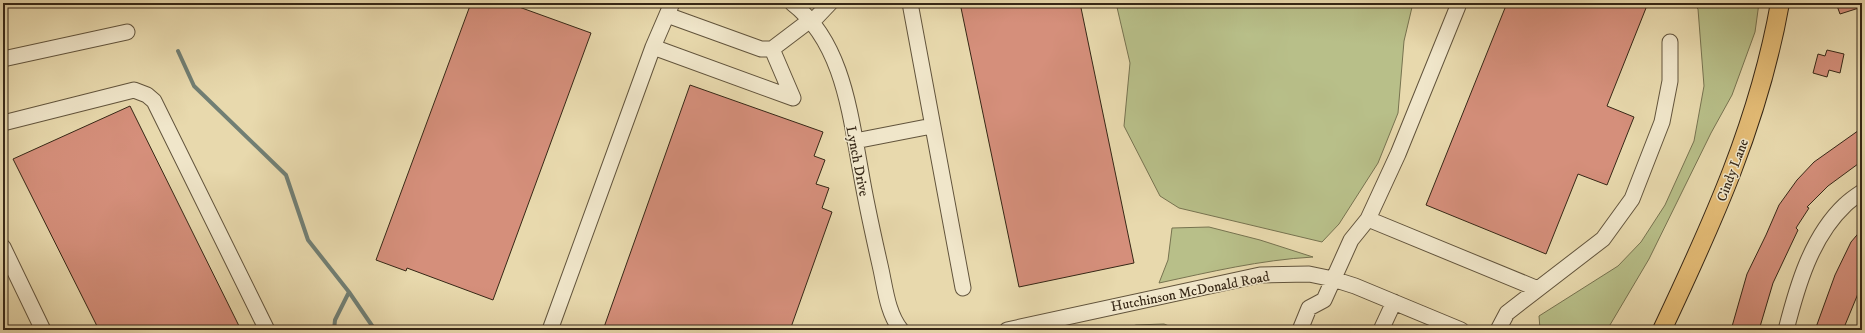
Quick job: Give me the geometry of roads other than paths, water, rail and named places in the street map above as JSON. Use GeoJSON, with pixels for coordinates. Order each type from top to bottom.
{"type":"FeatureCollection","features":[{"type":"Feature","properties":{"kind":"main road","name":"Cindy Lane"},"geometry":{"type":"LineString","coordinates":[[1662,330],[1718,207],[1743,144],[1764,77],[1780,3]]}},
{"type":"Feature","properties":{"kind":"street","name":"Lynch Drive"},"geometry":{"type":"LineString","coordinates":[[792,3],[810,22],[830,51],[843,85],[867,206],[890,307],[896,324],[902,330]]}},
{"type":"Feature","properties":{"kind":"street"},"geometry":{"type":"LineString","coordinates":[[550,330],[653,47],[669,9],[761,49],[772,50],[810,22],[830,3]]}},
{"type":"Feature","properties":{"kind":"street"},"geometry":{"type":"LineString","coordinates":[[910,3],[963,288]]}},
{"type":"Feature","properties":{"kind":"street"},"geometry":{"type":"LineString","coordinates":[[1300,330],[1309,308],[1324,300],[1351,240],[1368,219],[1398,154],[1458,6]]}},
{"type":"Feature","properties":{"kind":"street"},"geometry":{"type":"LineString","coordinates":[[3,59],[127,32]]}},
{"type":"Feature","properties":{"kind":"street"},"geometry":{"type":"LineString","coordinates":[[1498,330],[1507,313],[1603,240],[1632,199],[1662,122],[1670,81],[1670,42]]}},
{"type":"Feature","properties":{"kind":"street"},"geometry":{"type":"LineString","coordinates":[[653,47],[793,98],[772,50]]}},
{"type":"Feature","properties":{"kind":"street"},"geometry":{"type":"LineString","coordinates":[[3,123],[134,90],[147,95],[154,101],[267,330]]}},
{"type":"Feature","properties":{"kind":"street"},"geometry":{"type":"LineString","coordinates":[[855,141],[932,126]]}},
{"type":"Feature","properties":{"kind":"street"},"geometry":{"type":"LineString","coordinates":[[1786,330],[1809,259],[1822,234],[1844,205],[1862,192]]}},
{"type":"Feature","properties":{"kind":"street"},"geometry":{"type":"LineString","coordinates":[[1368,219],[1538,289]]}},
{"type":"Feature","properties":{"kind":"street"},"geometry":{"type":"LineString","coordinates":[[3,248],[9,276],[43,330]]}},
{"type":"Feature","properties":{"kind":"street","name":"Hutchinson McDonald Road"},"geometry":{"type":"LineString","coordinates":[[1007,330],[1260,275],[1309,274],[1333,279],[1394,302],[1460,330]]}},
{"type":"Feature","properties":{"kind":"street"},"geometry":{"type":"LineString","coordinates":[[1381,330],[1394,302]]}},
{"type":"Feature","properties":{"kind":"waterway"},"geometry":{"type":"LineString","coordinates":[[178,51],[194,86],[286,175],[308,240],[349,292],[375,330]]}},
{"type":"Feature","properties":{"kind":"waterway"},"geometry":{"type":"LineString","coordinates":[[334,330],[335,320],[349,292]]}}]}
